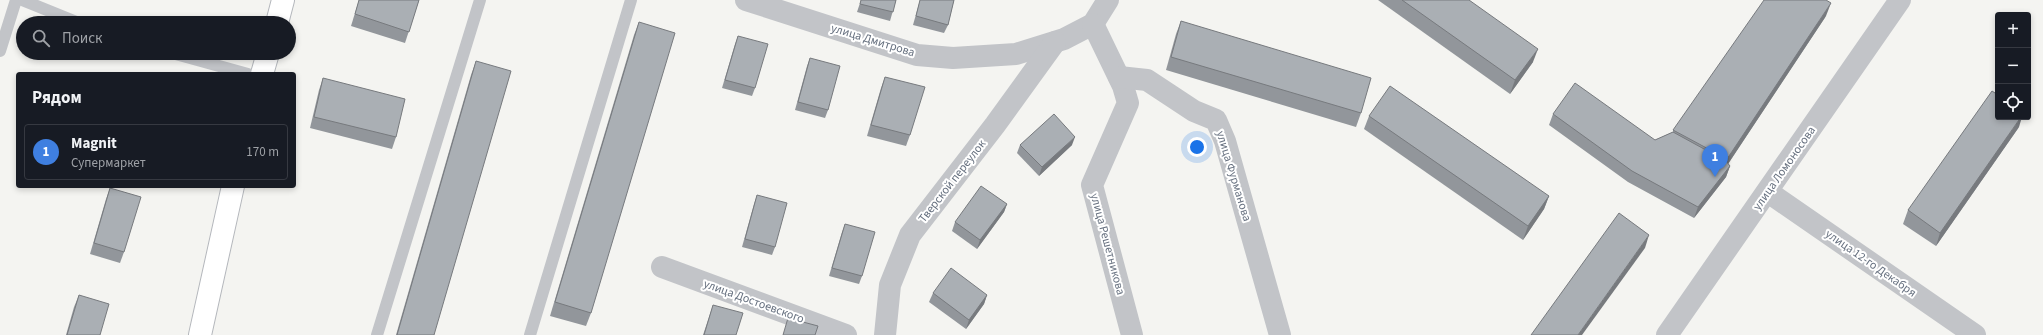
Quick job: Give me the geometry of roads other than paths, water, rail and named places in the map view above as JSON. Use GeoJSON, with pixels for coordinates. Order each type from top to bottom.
{"type":"FeatureCollection","features":[{"type":"Feature","properties":{"kind":"street"},"geometry":{"type":"LineString","coordinates":[[278,16],[283,0]]}},
{"type":"Feature","properties":{"kind":"street","name":"улица Дмитрова"},"geometry":{"type":"LineString","coordinates":[[746,0],[918,55],[953,58],[1016,54],[1064,39],[1093,24]]}},
{"type":"Feature","properties":{"kind":"street"},"geometry":{"type":"LineString","coordinates":[[1093,24],[1108,0]]}},
{"type":"Feature","properties":{"kind":"street","name":"улица Ломоносова"},"geometry":{"type":"LineString","coordinates":[[1667,335],[1768,192],[1900,0]]}},
{"type":"Feature","properties":{"kind":"street","name":"улица Решетникова"},"geometry":{"type":"LineString","coordinates":[[1093,24],[1119,77],[1128,103],[1092,185],[1132,335]]}},
{"type":"Feature","properties":{"kind":"street","name":"Тверской переулок"},"geometry":{"type":"LineString","coordinates":[[885,335],[890,285],[910,235],[995,125],[1055,42]]}},
{"type":"Feature","properties":{"kind":"street"},"geometry":{"type":"LineString","coordinates":[[263,72],[266,60]]}},
{"type":"Feature","properties":{"kind":"street","name":"улица Фурманова"},"geometry":{"type":"LineString","coordinates":[[1119,77],[1147,80],[1194,111],[1216,120],[1226,141],[1280,335]]}},
{"type":"Feature","properties":{"kind":"street"},"geometry":{"type":"LineString","coordinates":[[200,335],[234,188]]}},
{"type":"Feature","properties":{"kind":"street","name":"улица 12-го Декабря"},"geometry":{"type":"LineString","coordinates":[[1768,192],[1975,335]]}},
{"type":"Feature","properties":{"kind":"street","name":"улица Достоевского"},"geometry":{"type":"LineString","coordinates":[[662,267],[846,335]]}},
{"type":"Feature","properties":{"kind":"lane"},"geometry":{"type":"LineString","coordinates":[[0,51],[16,0]]}},
{"type":"Feature","properties":{"kind":"lane"},"geometry":{"type":"LineString","coordinates":[[22,0],[62,16]]}},
{"type":"Feature","properties":{"kind":"lane"},"geometry":{"type":"LineString","coordinates":[[377,335],[480,0]]}},
{"type":"Feature","properties":{"kind":"lane"},"geometry":{"type":"LineString","coordinates":[[530,335],[632,0]]}},
{"type":"Feature","properties":{"kind":"lane"},"geometry":{"type":"LineString","coordinates":[[197,60],[241,72]]}},
{"type":"Feature","properties":{"kind":"place","name":"Magnit"},"geometry":{"type":"Point","coordinates":[1715,177]}}]}
